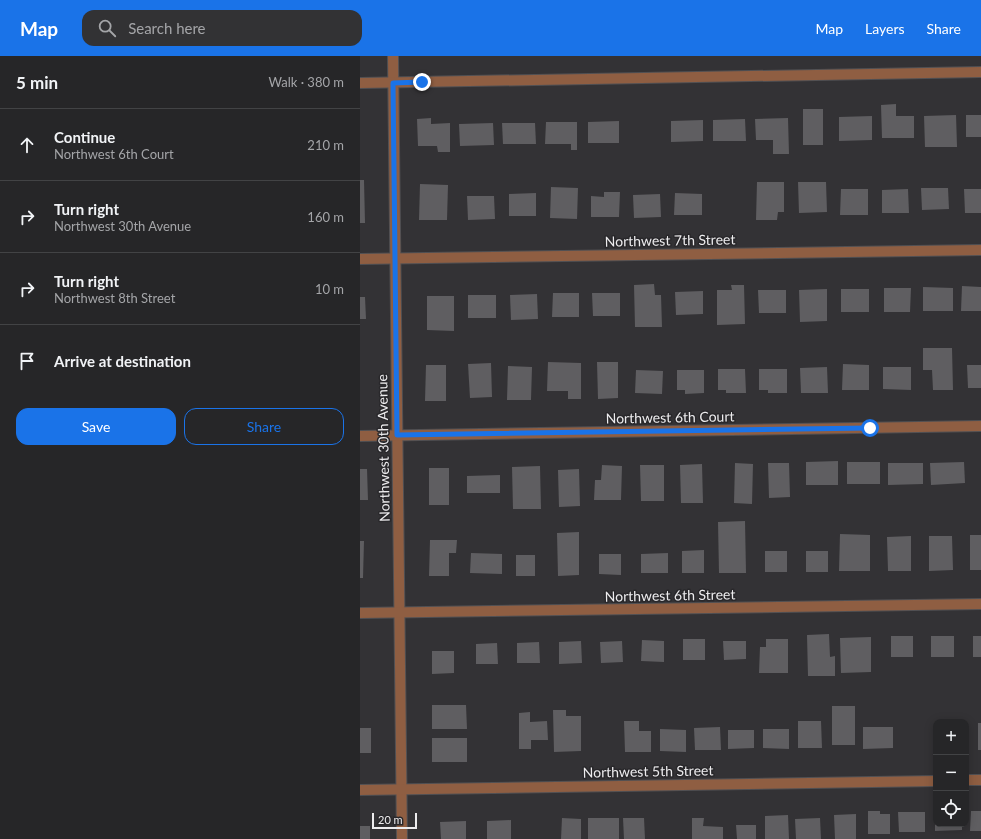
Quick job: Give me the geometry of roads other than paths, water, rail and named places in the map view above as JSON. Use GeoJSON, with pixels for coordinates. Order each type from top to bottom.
{"type":"FeatureCollection","features":[{"type":"Feature","properties":{"kind":"street","name":"Northwest 30th Avenue"},"geometry":{"type":"LineString","coordinates":[[393,56],[402,839]]}},
{"type":"Feature","properties":{"kind":"street"},"geometry":{"type":"LineString","coordinates":[[360,83],[981,72]]}},
{"type":"Feature","properties":{"kind":"street","name":"Northwest 7th Street"},"geometry":{"type":"LineString","coordinates":[[360,259],[981,250]]}},
{"type":"Feature","properties":{"kind":"street","name":"Northwest 6th Court"},"geometry":{"type":"LineString","coordinates":[[360,436],[981,426]]}},
{"type":"Feature","properties":{"kind":"street","name":"Northwest 6th Street"},"geometry":{"type":"LineString","coordinates":[[360,614],[981,604]]}},
{"type":"Feature","properties":{"kind":"street"},"geometry":{"type":"LineString","coordinates":[[969,780],[981,780]]}},
{"type":"Feature","properties":{"kind":"street","name":"Northwest 5th Street"},"geometry":{"type":"LineString","coordinates":[[360,790],[933,781]]}}]}
